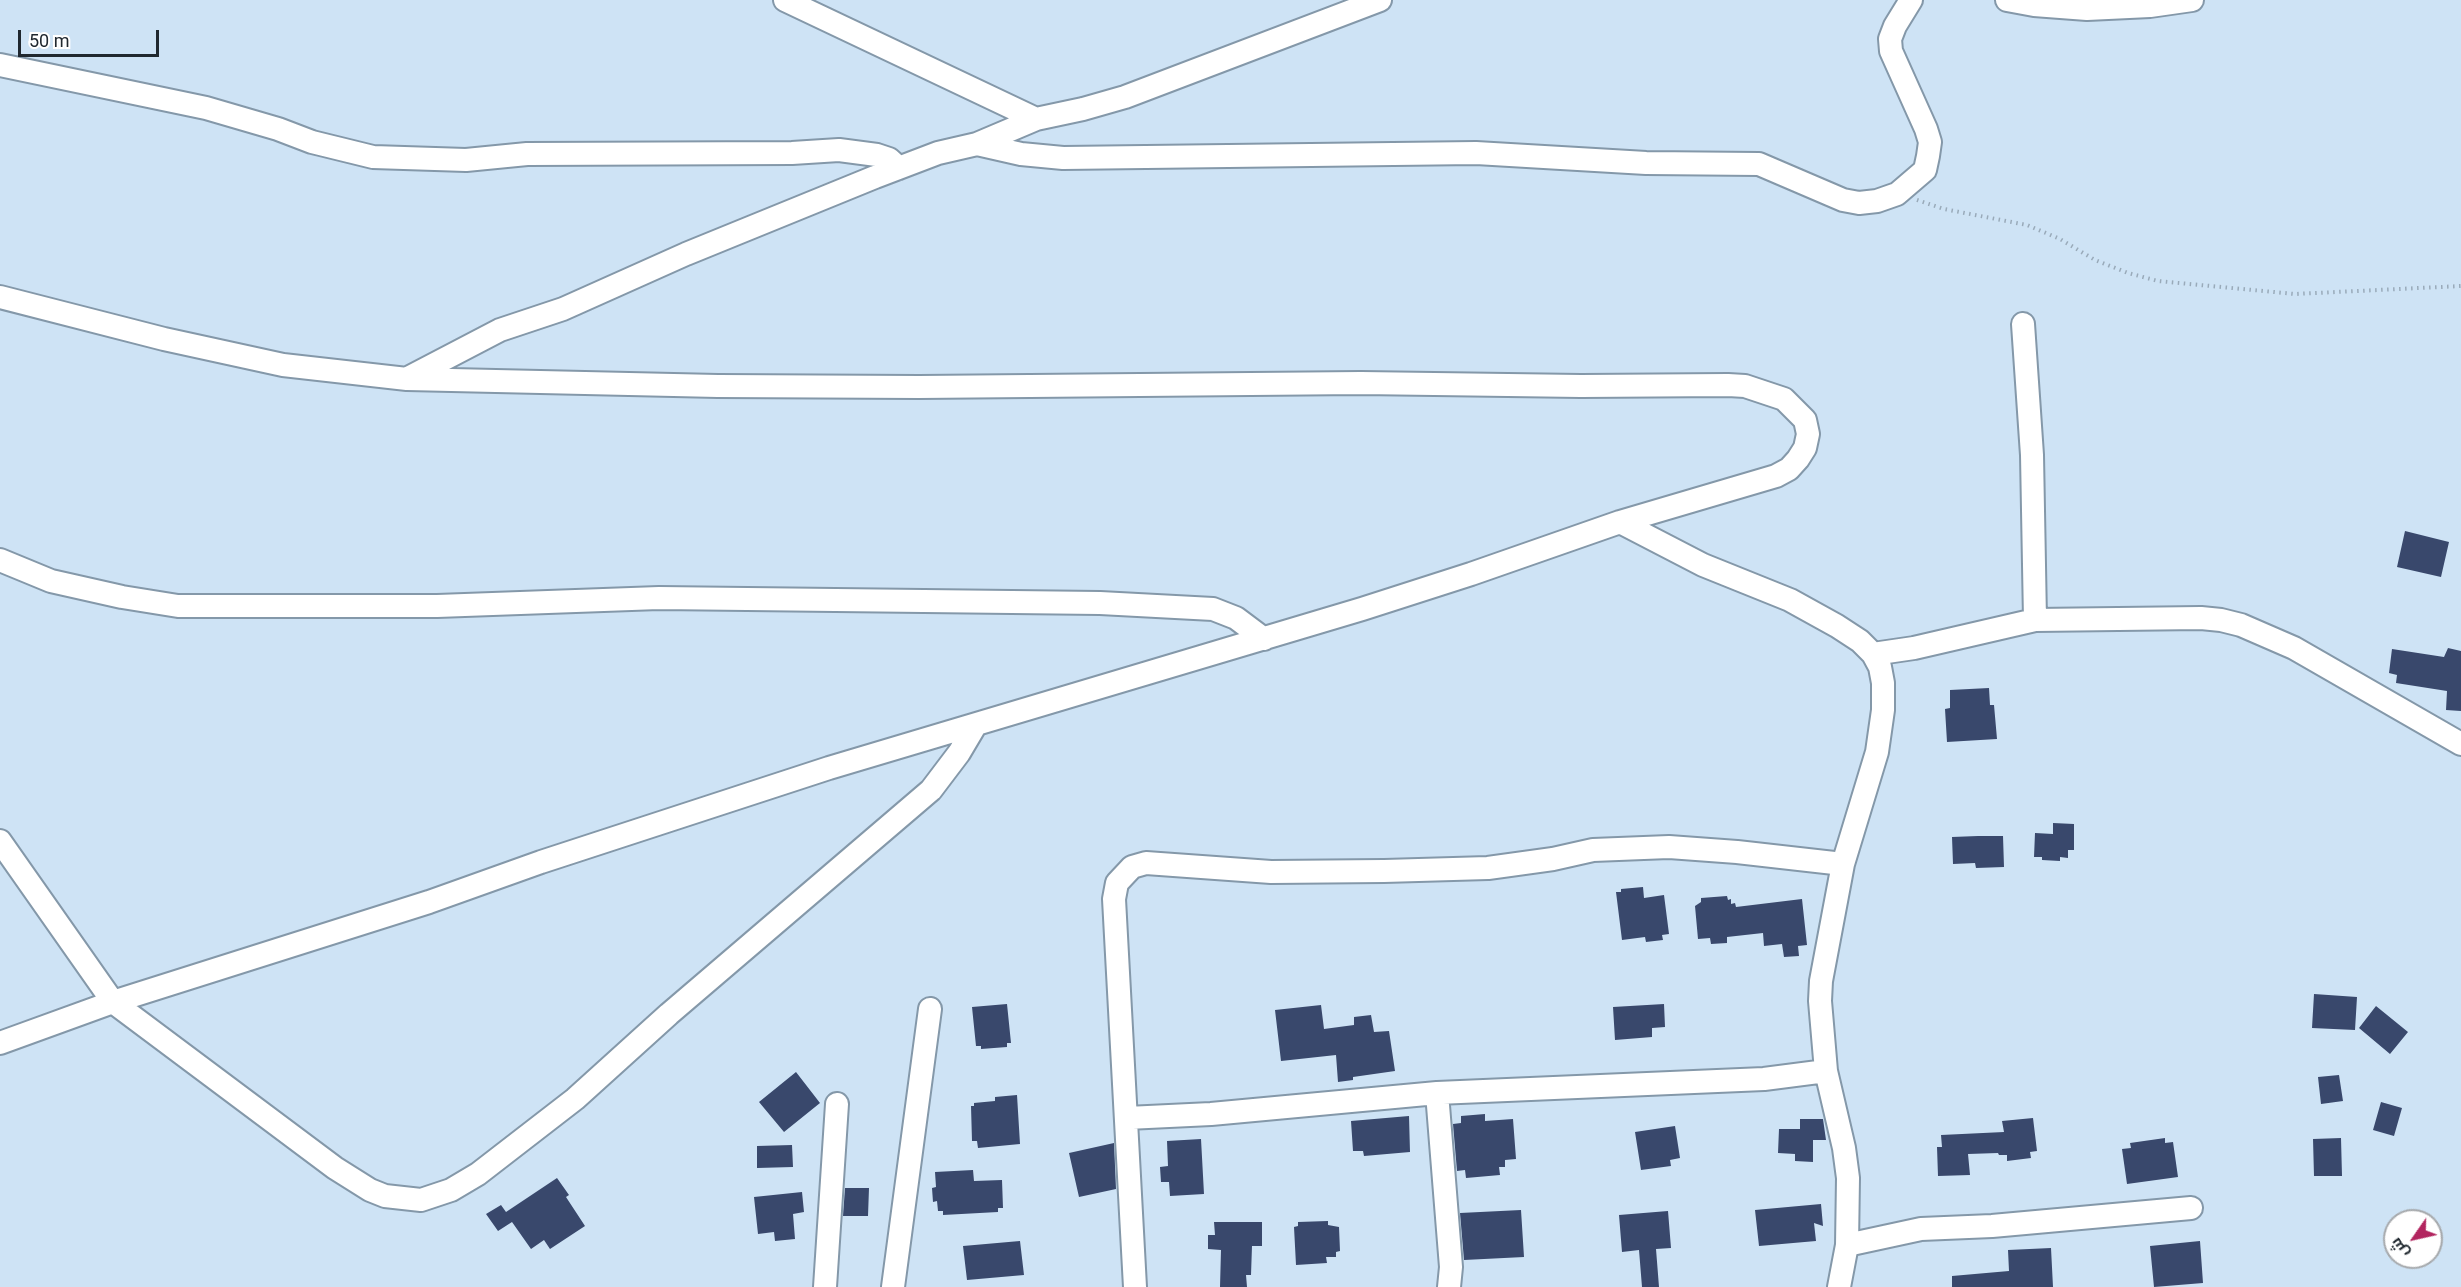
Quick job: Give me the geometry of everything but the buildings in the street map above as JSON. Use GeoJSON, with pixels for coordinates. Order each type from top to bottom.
{"type":"FeatureCollection","features":[{"type":"Feature","properties":{"kind":"street"},"geometry":{"type":"LineString","coordinates":[[785,0],[1036,118]]}},
{"type":"Feature","properties":{"kind":"street"},"geometry":{"type":"LineString","coordinates":[[407,379],[500,330],[563,309],[686,254],[899,168],[938,153],[977,144],[1036,118],[1083,109],[1125,97],[1380,0]]}},
{"type":"Feature","properties":{"kind":"street"},"geometry":{"type":"LineString","coordinates":[[977,144],[1021,154],[1064,158],[1476,153],[1647,163],[1759,164],[1843,200],[1859,203],[1877,201],[1897,194],[1925,170],[1930,142],[1891,51],[1890,39],[1895,26],[1911,0]]}},
{"type":"Feature","properties":{"kind":"street"},"geometry":{"type":"LineString","coordinates":[[2007,0],[2034,5],[2087,9],[2150,6],[2192,0]]}},
{"type":"Feature","properties":{"kind":"street"},"geometry":{"type":"LineString","coordinates":[[0,64],[206,108],[278,129],[312,142],[373,157],[466,160],[527,154],[792,153],[839,150],[877,155],[889,159],[899,168]]}},
{"type":"Feature","properties":{"kind":"street"},"geometry":{"type":"LineString","coordinates":[[0,297],[164,339],[283,365],[407,379],[872,387],[1361,383],[1581,386],[1728,385],[1745,386],[1784,399],[1805,420],[1808,434],[1805,448],[1789,469],[1776,476],[1620,522],[1472,574],[1264,639],[829,768],[541,862],[429,902],[113,1002],[0,1043]]}},
{"type":"Feature","properties":{"kind":"street"},"geometry":{"type":"LineString","coordinates":[[2023,324],[2032,455],[2035,620]]}},
{"type":"Feature","properties":{"kind":"street"},"geometry":{"type":"LineString","coordinates":[[1620,522],[1703,565],[1790,600],[1837,626],[1860,641],[1873,654],[1880,667],[1883,683],[1883,710],[1878,742],[1843,864],[1821,981],[1820,1017],[1826,1071],[1844,1148],[1848,1178],[1847,1245],[1839,1287]]}},
{"type":"Feature","properties":{"kind":"street"},"geometry":{"type":"LineString","coordinates":[[0,560],[51,581],[122,597],[178,606],[437,606],[659,598],[1100,603],[1213,609],[1236,618],[1264,639]]}},
{"type":"Feature","properties":{"kind":"street"},"geometry":{"type":"LineString","coordinates":[[1873,654],[1914,648],[2035,620],[2201,618],[2241,625],[2294,648],[2461,744]]}},
{"type":"Feature","properties":{"kind":"street"},"geometry":{"type":"LineString","coordinates":[[0,841],[113,1002],[335,1168],[370,1190],[385,1196],[407,1200],[432,1198],[478,1174],[575,1099],[669,1014],[903,816],[937,783],[975,726]]}},
{"type":"Feature","properties":{"kind":"street"},"geometry":{"type":"LineString","coordinates":[[1135,1287],[1114,899],[1117,883],[1132,867],[1146,863],[1271,872],[1488,868],[1553,859],[1593,850],[1669,847],[1843,864]]}},
{"type":"Feature","properties":{"kind":"street"},"geometry":{"type":"LineString","coordinates":[[892,1287],[930,1009]]}},
{"type":"Feature","properties":{"kind":"street"},"geometry":{"type":"LineString","coordinates":[[1127,1118],[1211,1114],[1437,1093],[1764,1079],[1826,1071]]}},
{"type":"Feature","properties":{"kind":"street"},"geometry":{"type":"LineString","coordinates":[[1437,1093],[1451,1267],[1449,1287]]}},
{"type":"Feature","properties":{"kind":"street"},"geometry":{"type":"LineString","coordinates":[[825,1287],[837,1104]]}},
{"type":"Feature","properties":{"kind":"street"},"geometry":{"type":"LineString","coordinates":[[1847,1245],[1921,1230],[2191,1208]]}},
{"type":"Feature","properties":{"kind":"path"},"geometry":{"type":"LineString","coordinates":[[1897,194],[1944,209],[2027,225],[2060,239],[2095,260],[2128,273],[2158,281],[2295,294],[2461,286]]}}]}
